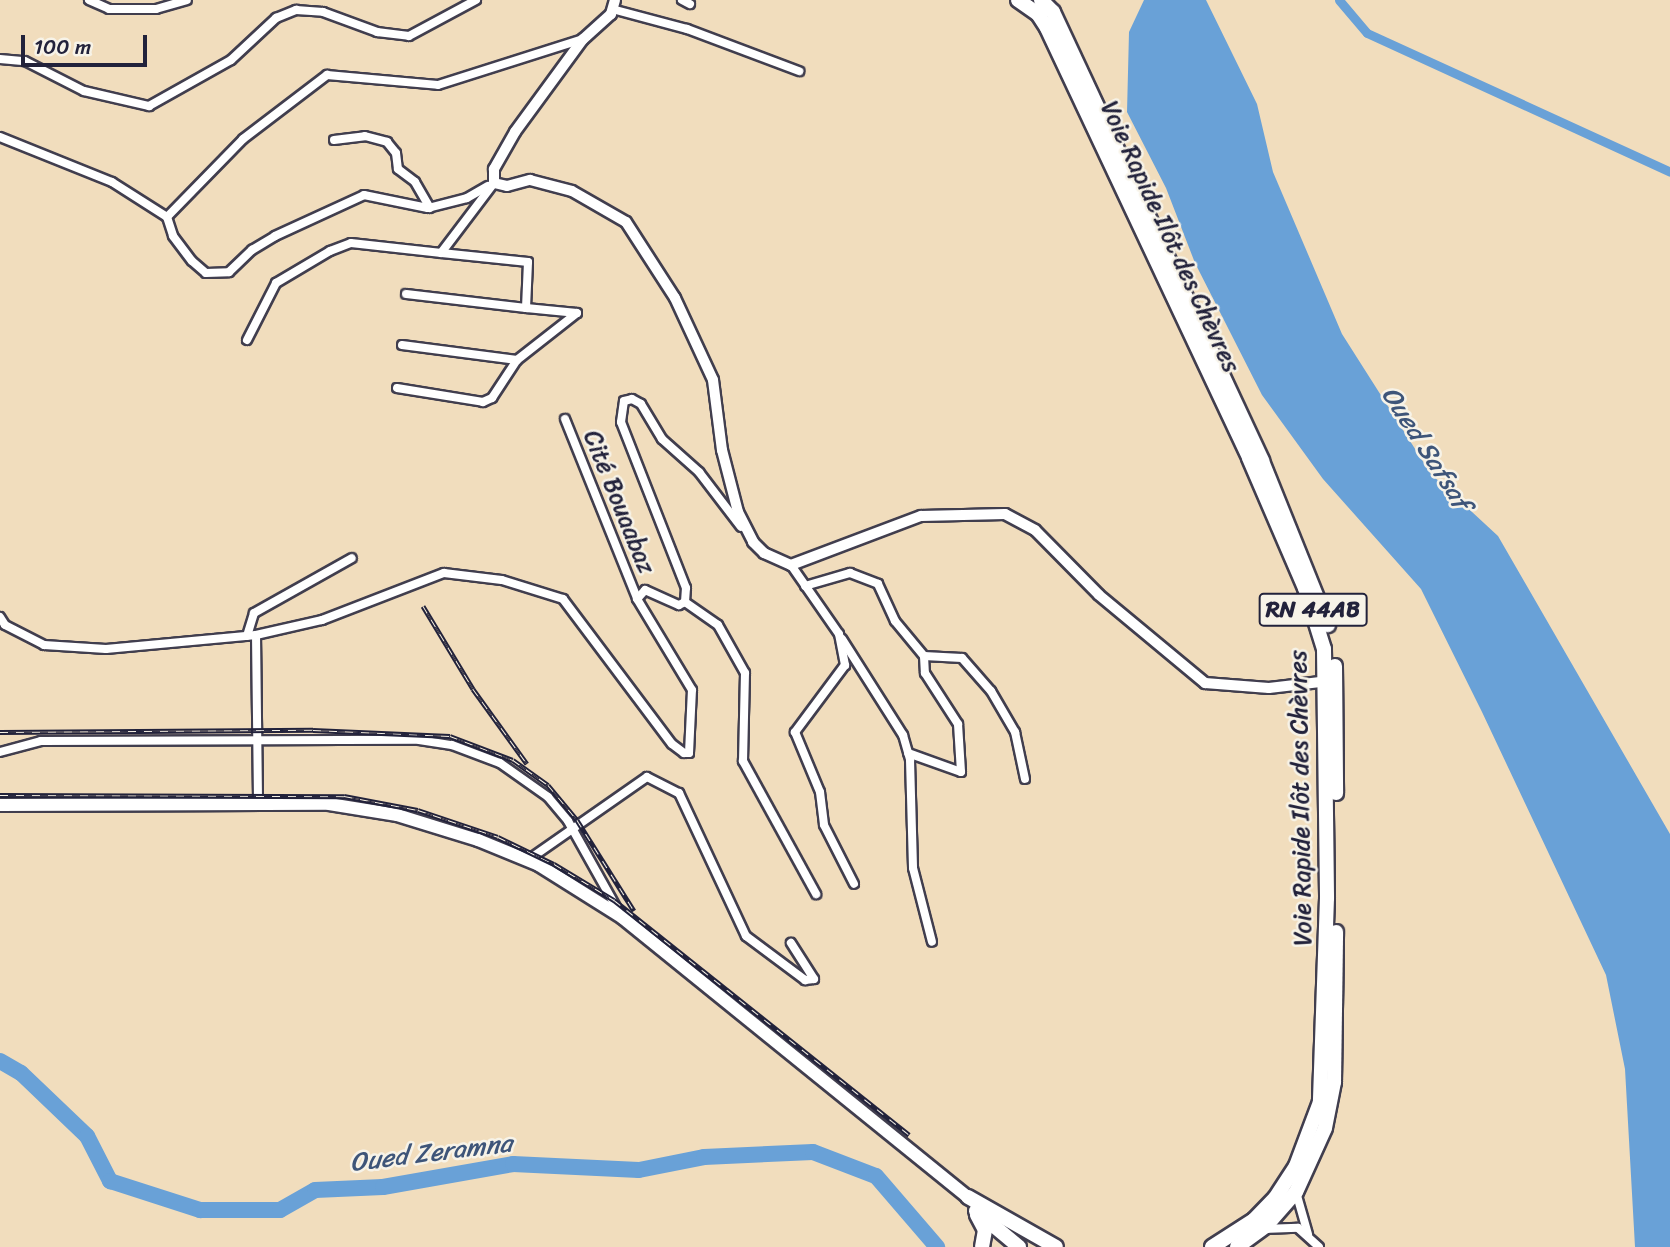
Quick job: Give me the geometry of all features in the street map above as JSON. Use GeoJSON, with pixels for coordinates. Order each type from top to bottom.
{"type":"FeatureCollection","features":[{"type":"Feature","properties":{"kind":"highway","name":"Voie Rapide Ilôt des Chèvres"},"geometry":{"type":"LineString","coordinates":[[1018,0],[1038,14],[1047,28],[1243,447],[1318,622],[1331,681],[1334,1082],[1319,1148],[1296,1192],[1260,1230],[1237,1247]]}},
{"type":"Feature","properties":{"kind":"highway","name":"Voie Rapide Ilôt des Chèvres"},"geometry":{"type":"LineString","coordinates":[[1041,0],[1058,22],[1262,461],[1319,594],[1332,639],[1320,1101],[1297,1166],[1275,1198],[1254,1220],[1212,1247]]}},
{"type":"Feature","properties":{"kind":"highway"},"geometry":{"type":"LineString","coordinates":[[967,1199],[1015,1246]]}},
{"type":"Feature","properties":{"kind":"highway"},"geometry":{"type":"LineString","coordinates":[[967,1199],[982,1222],[986,1238],[982,1247]]}},
{"type":"Feature","properties":{"kind":"highway"},"geometry":{"type":"LineString","coordinates":[[967,1199],[1056,1247]]}},
{"type":"Feature","properties":{"kind":"highway"},"geometry":{"type":"LineString","coordinates":[[992,1247],[1044,1247]]}},
{"type":"Feature","properties":{"kind":"main road"},"geometry":{"type":"LineString","coordinates":[[0,805],[329,804],[397,815],[528,860],[623,918],[906,1144],[967,1199]]}},
{"type":"Feature","properties":{"kind":"street"},"geometry":{"type":"LineString","coordinates":[[89,0],[108,9],[156,9],[187,0]]}},
{"type":"Feature","properties":{"kind":"street"},"geometry":{"type":"LineString","coordinates":[[0,59],[25,61],[84,91],[149,106],[231,60],[276,18],[296,10],[323,12],[377,32],[410,36],[476,0]]}},
{"type":"Feature","properties":{"kind":"street"},"geometry":{"type":"LineString","coordinates":[[441,253],[494,183],[494,169],[515,132],[583,39],[613,5],[687,29],[799,71]]}},
{"type":"Feature","properties":{"kind":"street"},"geometry":{"type":"LineString","coordinates":[[167,217],[243,139],[327,75],[438,85],[583,39]]}},
{"type":"Feature","properties":{"kind":"street"},"geometry":{"type":"LineString","coordinates":[[334,140],[365,136],[387,142],[396,153],[398,169],[415,182],[430,208]]}},
{"type":"Feature","properties":{"kind":"street"},"geometry":{"type":"LineString","coordinates":[[0,137],[112,182],[167,217],[173,236],[192,261],[206,272],[229,272],[252,250],[275,236],[364,195],[430,208],[467,198],[494,183],[507,186],[530,180],[572,191],[626,222],[675,298],[713,380],[722,450],[738,512],[753,542]]}},
{"type":"Feature","properties":{"kind":"street"},"geometry":{"type":"LineString","coordinates":[[247,340],[276,283],[330,251],[351,243],[528,262],[526,308]]}},
{"type":"Feature","properties":{"kind":"street"},"geometry":{"type":"LineString","coordinates":[[397,388],[483,402],[492,398],[517,360],[577,313],[406,294]]}},
{"type":"Feature","properties":{"kind":"street"},"geometry":{"type":"LineString","coordinates":[[402,345],[517,360]]}},
{"type":"Feature","properties":{"kind":"street"},"geometry":{"type":"LineString","coordinates":[[685,602],[685,588],[621,422],[624,401],[632,399],[640,404],[662,439],[699,472],[753,542],[777,562],[791,565],[920,516],[1005,514],[1035,530],[1099,595],[1205,683],[1269,688],[1331,681]]}},
{"type":"Feature","properties":{"kind":"street","name":"Cité Bouaabaz"},"geometry":{"type":"LineString","coordinates":[[252,635],[322,620],[444,573],[547,592],[563,599],[672,744],[689,753],[692,690],[637,599],[565,419]]}},
{"type":"Feature","properties":{"kind":"street"},"geometry":{"type":"LineString","coordinates":[[258,804],[252,635],[254,613],[352,558]]}},
{"type":"Feature","properties":{"kind":"street"},"geometry":{"type":"LineString","coordinates":[[791,565],[839,634],[858,670],[903,735],[908,752],[913,868],[932,942]]}},
{"type":"Feature","properties":{"kind":"street"},"geometry":{"type":"LineString","coordinates":[[805,586],[850,573],[878,584],[895,621],[924,656],[925,673],[958,724],[961,772],[908,752]]}},
{"type":"Feature","properties":{"kind":"street"},"geometry":{"type":"LineString","coordinates":[[637,599],[642,590],[679,605],[685,602]]}},
{"type":"Feature","properties":{"kind":"street"},"geometry":{"type":"LineString","coordinates":[[685,602],[718,625],[745,673],[743,761],[816,894]]}},
{"type":"Feature","properties":{"kind":"street"},"geometry":{"type":"LineString","coordinates":[[0,617],[22,636],[44,645],[70,647],[106,649],[252,635]]}},
{"type":"Feature","properties":{"kind":"street"},"geometry":{"type":"LineString","coordinates":[[839,634],[845,665],[794,732],[820,792],[824,825],[854,884]]}},
{"type":"Feature","properties":{"kind":"street"},"geometry":{"type":"LineString","coordinates":[[924,656],[962,658],[991,691],[1015,732],[1025,779]]}},
{"type":"Feature","properties":{"kind":"street"},"geometry":{"type":"LineString","coordinates":[[0,752],[41,741],[419,740],[452,745],[500,763],[548,797],[573,831],[623,918]]}},
{"type":"Feature","properties":{"kind":"street"},"geometry":{"type":"LineString","coordinates":[[528,860],[647,777],[664,783],[679,793],[746,936],[805,980],[814,979],[791,943]]}},
{"type":"Feature","properties":{"kind":"street"},"geometry":{"type":"LineString","coordinates":[[1296,1192],[1308,1234],[1319,1247]]}},
{"type":"Feature","properties":{"kind":"street"},"geometry":{"type":"LineString","coordinates":[[1260,1230],[1290,1228],[1308,1234]]}},
{"type":"Feature","properties":{"kind":"water"},"geometry":{"type":"Polygon","coordinates":[[[1144,0],[1206,0],[1257,104],[1273,172],[1342,334],[1431,474],[1498,536],[1670,834],[1670,1247],[1635,1247],[1625,1069],[1606,975],[1482,712],[1421,589],[1323,479],[1262,395],[1195,263],[1166,188],[1127,112],[1129,32],[1144,0]]]}},
{"type":"Feature","properties":{"kind":"waterway"},"geometry":{"type":"LineString","coordinates":[[1339,0],[1367,33],[1670,172]]}},
{"type":"Feature","properties":{"kind":"waterway","name":"Oued Zeramna"},"geometry":{"type":"LineString","coordinates":[[0,1061],[21,1073],[87,1136],[110,1181],[200,1210],[280,1210],[315,1190],[383,1187],[513,1164],[639,1170],[704,1157],[813,1152],[876,1176],[937,1247]]}},
{"type":"Feature","properties":{"kind":"railway"},"geometry":{"type":"LineString","coordinates":[[423,606],[473,689],[527,764]]}},
{"type":"Feature","properties":{"kind":"railway"},"geometry":{"type":"LineString","coordinates":[[0,732],[313,730],[450,736],[513,760],[548,785],[577,820],[634,911]]}},
{"type":"Feature","properties":{"kind":"railway"},"geometry":{"type":"LineString","coordinates":[[0,795],[344,796],[418,810],[498,837],[554,864],[614,900],[909,1135]]}},
{"type":"Feature","properties":{"kind":"water label","name":"Oued Safsaf"},"geometry":{"type":"Point","coordinates":[1426,448]}}]}
